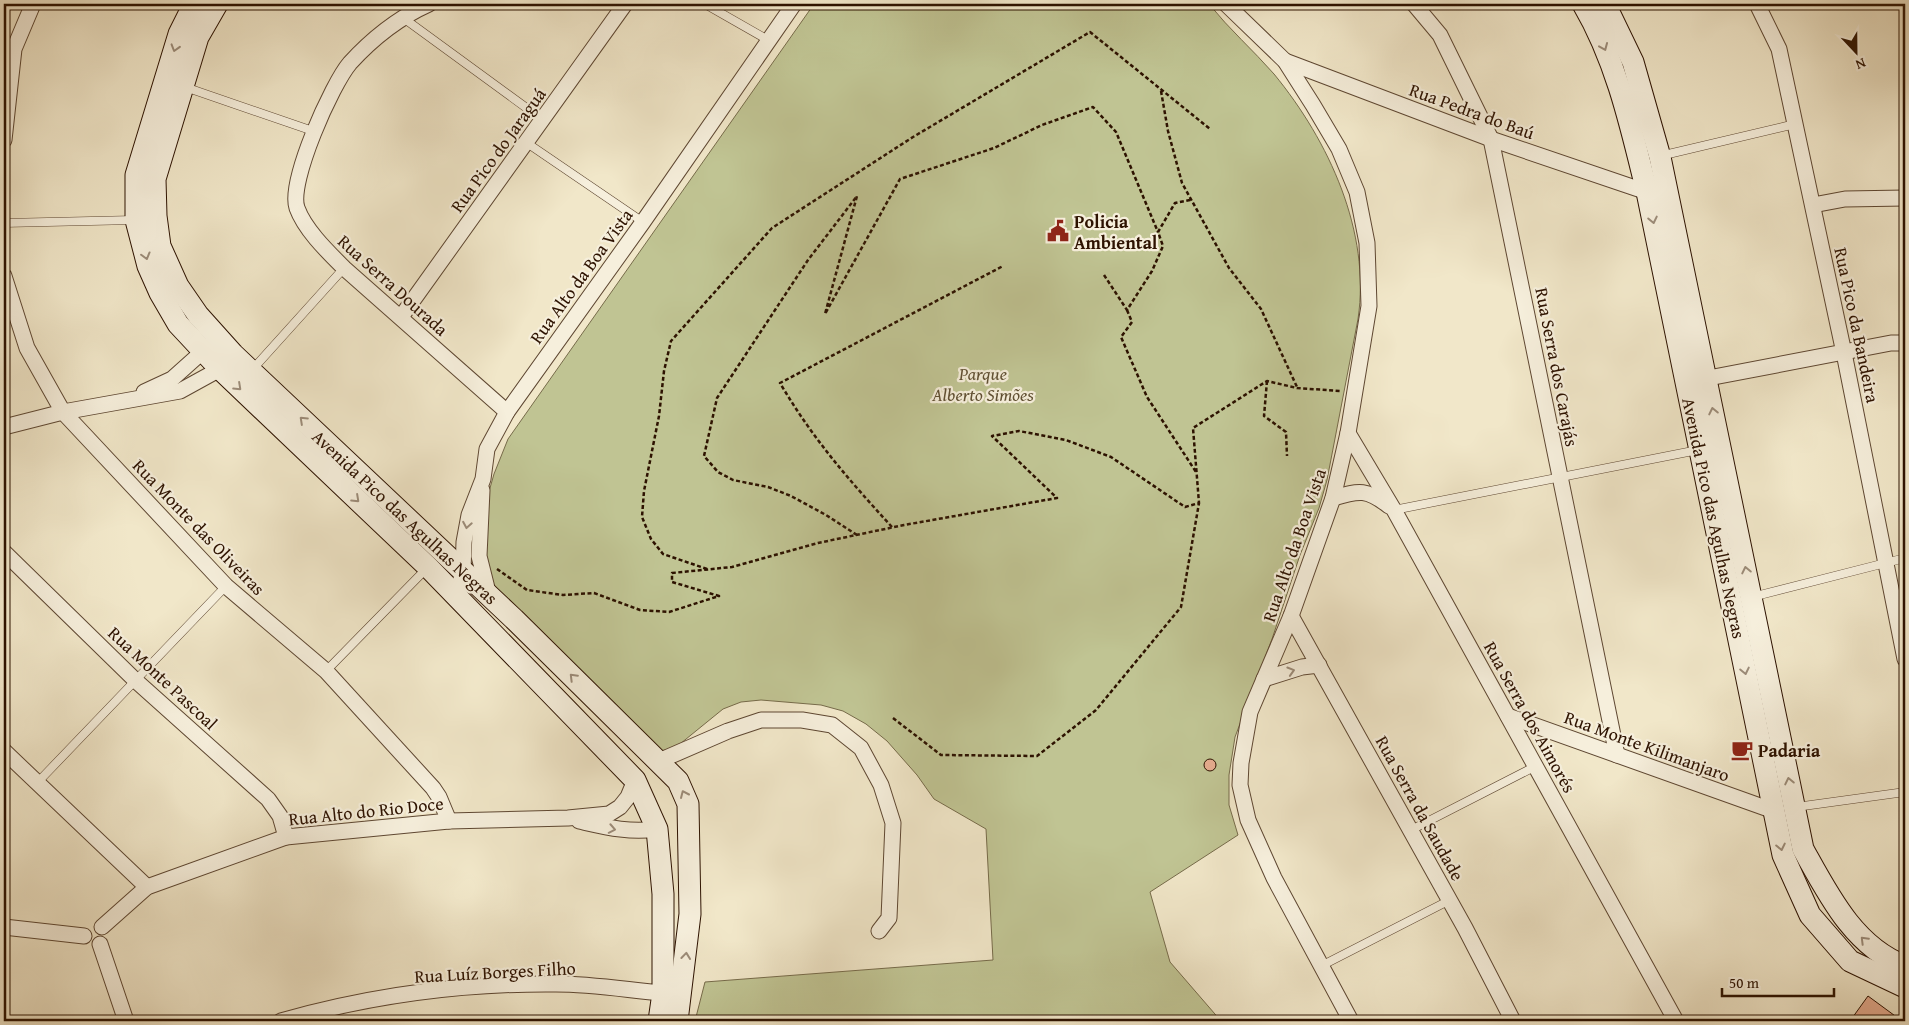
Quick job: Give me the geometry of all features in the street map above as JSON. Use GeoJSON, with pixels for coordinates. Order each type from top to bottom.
{"type":"FeatureCollection","features":[{"type":"Feature","properties":{"kind":"street"},"geometry":{"type":"LineString","coordinates":[[4,140],[14,49],[33,4]]}},
{"type":"Feature","properties":{"kind":"street","name":"Avenida Pico das Agulhas Negras"},"geometry":{"type":"LineString","coordinates":[[193,4],[179,34],[136,175],[136,220],[148,266],[160,293],[178,324],[211,344],[635,780],[657,829],[672,990],[677,1021]]}},
{"type":"Feature","properties":{"kind":"street","name":"Avenida Pico das Agulhas Negras"},"geometry":{"type":"LineString","coordinates":[[211,344],[198,315],[178,286],[159,239],[154,179],[198,36],[217,4]]}},
{"type":"Feature","properties":{"kind":"street","name":"Rua Serra Dourada"},"geometry":{"type":"LineString","coordinates":[[426,4],[402,17],[349,64],[313,131],[300,176],[297,207],[319,243],[344,268],[507,412]]}},
{"type":"Feature","properties":{"kind":"street","name":"Rua Pico do Jaraguá"},"geometry":{"type":"LineString","coordinates":[[401,317],[626,4]]}},
{"type":"Feature","properties":{"kind":"street","name":"Rua Alto da Boa Vista"},"geometry":{"type":"LineString","coordinates":[[457,595],[463,571],[464,542],[469,515],[483,479],[486,449],[507,412],[794,4]]}},
{"type":"Feature","properties":{"kind":"street","name":"Rua Alto da Boa Vista"},"geometry":{"type":"LineString","coordinates":[[1226,4],[1285,60],[1339,149],[1357,192],[1367,243],[1370,286],[1369,306],[1348,433],[1333,498],[1291,616],[1264,679],[1245,731],[1241,763],[1242,802],[1248,820],[1274,878],[1351,1021]]}},
{"type":"Feature","properties":{"kind":"street","name":"Rua Serra dos Carajás"},"geometry":{"type":"LineString","coordinates":[[1414,4],[1440,35],[1491,139],[1617,755]]}},
{"type":"Feature","properties":{"kind":"street","name":"Avenida Pico das Agulhas Negras"},"geometry":{"type":"LineString","coordinates":[[1583,4],[1597,30],[1621,88],[1751,597],[1803,849],[1831,900],[1866,944],[1905,966]]}},
{"type":"Feature","properties":{"kind":"street","name":"Avenida Pico das Agulhas Negras"},"geometry":{"type":"LineString","coordinates":[[1605,4],[1633,62],[1660,157],[1696,380],[1700,449],[1783,855],[1810,915],[1850,961],[1905,988]]}},
{"type":"Feature","properties":{"kind":"street","name":"Rua Pico da Bandeira"},"geometry":{"type":"LineString","coordinates":[[1757,4],[1779,49],[1844,353],[1905,659]]}},
{"type":"Feature","properties":{"kind":"street","name":"Rua Pedra do Baú"},"geometry":{"type":"LineString","coordinates":[[1285,60],[1491,139],[1647,192]]}},
{"type":"Feature","properties":{"kind":"street"},"geometry":{"type":"LineString","coordinates":[[1813,206],[1845,199],[1905,198]]}},
{"type":"Feature","properties":{"kind":"street","name":"Rua Monte das Oliveiras"},"geometry":{"type":"LineString","coordinates":[[4,276],[27,348],[63,412],[226,586],[326,671],[433,788],[449,821]]}},
{"type":"Feature","properties":{"kind":"street"},"geometry":{"type":"LineString","coordinates":[[1696,380],[1905,343]]}},
{"type":"Feature","properties":{"kind":"street"},"geometry":{"type":"LineString","coordinates":[[106,404],[149,390],[172,379],[211,344]]}},
{"type":"Feature","properties":{"kind":"street"},"geometry":{"type":"LineString","coordinates":[[4,427],[63,412],[180,392],[227,361]]}},
{"type":"Feature","properties":{"kind":"street","name":"Avenida Pico das Agulhas Negras"},"geometry":{"type":"LineString","coordinates":[[227,361],[251,371],[463,571],[678,781],[688,804],[690,914],[672,990],[659,1021]]}},
{"type":"Feature","properties":{"kind":"street","name":"Rua Serra dos Aimorés"},"geometry":{"type":"LineString","coordinates":[[1348,433],[1394,510],[1676,1021]]}},
{"type":"Feature","properties":{"kind":"street"},"geometry":{"type":"LineString","coordinates":[[483,479],[479,556],[489,596]]}},
{"type":"Feature","properties":{"kind":"street"},"geometry":{"type":"LineString","coordinates":[[1333,498],[1352,492],[1368,492],[1394,510]]}},
{"type":"Feature","properties":{"kind":"street","name":"Rua Monte Pascoal"},"geometry":{"type":"LineString","coordinates":[[4,552],[135,680],[268,799],[280,816],[286,837]]}},
{"type":"Feature","properties":{"kind":"street","name":"Rua Serra da Saudade"},"geometry":{"type":"LineString","coordinates":[[1291,616],[1450,900],[1512,1021]]}},
{"type":"Feature","properties":{"kind":"street"},"geometry":{"type":"LineString","coordinates":[[1264,679],[1302,667],[1319,665]]}},
{"type":"Feature","properties":{"kind":"street","name":"Rua Monte Kilimanjaro"},"geometry":{"type":"LineString","coordinates":[[1508,716],[1774,811]]}},
{"type":"Feature","properties":{"kind":"street"},"geometry":{"type":"LineString","coordinates":[[568,818],[609,814],[620,807],[628,797],[635,780],[645,766],[728,731],[761,720],[802,720],[832,726],[860,748],[881,785],[893,823],[889,918],[879,931]]}},
{"type":"Feature","properties":{"kind":"street"},"geometry":{"type":"LineString","coordinates":[[4,751],[147,887]]}},
{"type":"Feature","properties":{"kind":"street"},"geometry":{"type":"LineString","coordinates":[[568,818],[615,830],[638,832],[657,829],[675,830],[688,822]]}},
{"type":"Feature","properties":{"kind":"street","name":"Rua Alto do Rio Doce"},"geometry":{"type":"LineString","coordinates":[[102,927],[147,887],[286,837],[449,821],[568,818]]}},
{"type":"Feature","properties":{"kind":"street"},"geometry":{"type":"LineString","coordinates":[[84,936],[89,926],[95,924],[102,927],[105,936],[100,944]]}},
{"type":"Feature","properties":{"kind":"street"},"geometry":{"type":"LineString","coordinates":[[4,927],[84,936],[90,944],[100,944]]}},
{"type":"Feature","properties":{"kind":"street"},"geometry":{"type":"LineString","coordinates":[[100,944],[126,1021]]}},
{"type":"Feature","properties":{"kind":"street","name":"Rua Luíz Borges Filho"},"geometry":{"type":"LineString","coordinates":[[281,1021],[322,1010],[397,996],[460,988],[557,984],[672,990]]}},
{"type":"Feature","properties":{"kind":"lane"},"geometry":{"type":"LineString","coordinates":[[705,4],[768,40]]}},
{"type":"Feature","properties":{"kind":"lane"},"geometry":{"type":"LineString","coordinates":[[402,17],[543,120]]}},
{"type":"Feature","properties":{"kind":"lane"},"geometry":{"type":"LineString","coordinates":[[182,86],[313,131]]}},
{"type":"Feature","properties":{"kind":"lane"},"geometry":{"type":"LineString","coordinates":[[1660,157],[1795,124]]}},
{"type":"Feature","properties":{"kind":"lane"},"geometry":{"type":"LineString","coordinates":[[527,143],[642,222]]}},
{"type":"Feature","properties":{"kind":"lane"},"geometry":{"type":"LineString","coordinates":[[4,223],[136,220]]}},
{"type":"Feature","properties":{"kind":"lane"},"geometry":{"type":"LineString","coordinates":[[251,371],[344,268]]}},
{"type":"Feature","properties":{"kind":"lane"},"geometry":{"type":"LineString","coordinates":[[1394,510],[1700,449]]}},
{"type":"Feature","properties":{"kind":"lane"},"geometry":{"type":"LineString","coordinates":[[1751,597],[1905,558]]}},
{"type":"Feature","properties":{"kind":"lane"},"geometry":{"type":"LineString","coordinates":[[326,671],[428,567]]}},
{"type":"Feature","properties":{"kind":"lane"},"geometry":{"type":"LineString","coordinates":[[37,783],[226,586]]}},
{"type":"Feature","properties":{"kind":"lane"},"geometry":{"type":"LineString","coordinates":[[1411,830],[1536,766]]}},
{"type":"Feature","properties":{"kind":"lane"},"geometry":{"type":"LineString","coordinates":[[1795,807],[1905,792]]}},
{"type":"Feature","properties":{"kind":"lane"},"geometry":{"type":"LineString","coordinates":[[1320,966],[1450,900]]}},
{"type":"Feature","properties":{"kind":"path"},"geometry":{"type":"LineString","coordinates":[[708,570],[663,554],[651,539],[642,517],[644,491],[659,416],[664,371],[671,341],[772,228],[905,141],[1090,32],[1210,129]]}},
{"type":"Feature","properties":{"kind":"path"},"geometry":{"type":"LineString","coordinates":[[1161,89],[1168,131],[1182,183],[1229,268],[1261,309],[1297,388]]}},
{"type":"Feature","properties":{"kind":"path"},"geometry":{"type":"LineString","coordinates":[[856,535],[791,496],[768,487],[733,480],[718,472],[704,456],[717,398],[808,260],[857,196],[825,314],[900,179],[994,148],[1042,125],[1093,107],[1116,132],[1163,246],[1152,271],[1127,310]]}},
{"type":"Feature","properties":{"kind":"path"},"geometry":{"type":"LineString","coordinates":[[1158,232],[1175,204],[1190,200]]}},
{"type":"Feature","properties":{"kind":"path"},"geometry":{"type":"LineString","coordinates":[[892,527],[840,470],[803,422],[780,382],[1003,266]]}},
{"type":"Feature","properties":{"kind":"path"},"geometry":{"type":"LineString","coordinates":[[1104,275],[1127,310],[1132,322],[1122,337],[1147,397],[1196,472]]}},
{"type":"Feature","properties":{"kind":"path"},"geometry":{"type":"LineString","coordinates":[[893,718],[941,754],[1037,756],[1096,710],[1181,607],[1199,503],[1193,428],[1267,381],[1297,388],[1354,392]]}},
{"type":"Feature","properties":{"kind":"path"},"geometry":{"type":"LineString","coordinates":[[1267,381],[1264,416],[1286,432],[1287,456]]}},
{"type":"Feature","properties":{"kind":"path"},"geometry":{"type":"LineString","coordinates":[[479,556],[528,590],[563,594],[594,593],[640,610],[669,612],[719,596],[672,582],[672,573],[732,567],[818,543],[892,527],[1057,498],[992,436],[1019,431],[1066,440],[1111,457],[1185,507],[1199,503]]}},
{"type":"Feature","properties":{"kind":"green space","name":"Parque Alberto Simões"},"geometry":{"type":"Polygon","coordinates":[[[814,4],[1209,4],[1274,74],[1294,100],[1312,128],[1342,189],[1352,221],[1358,253],[1360,286],[1358,319],[1327,480],[1319,508],[1300,555],[1272,639],[1235,737],[1229,775],[1229,805],[1238,835],[1150,892],[1170,962],[1221,1021],[695,1021],[705,982],[993,960],[986,829],[934,799],[917,775],[887,741],[866,724],[843,711],[821,705],[761,700],[741,702],[723,709],[675,748],[660,751],[493,593],[484,546],[486,502],[494,474],[508,439],[814,4]]]}},
{"type":"Feature","properties":{"kind":"building"},"geometry":{"type":"Polygon","coordinates":[[[1208,759],[1212,759],[1216,765],[1212,771],[1208,771],[1204,767],[1204,763],[1208,759]]]}},
{"type":"Feature","properties":{"kind":"building"},"geometry":{"type":"Polygon","coordinates":[[[1868,996],[1902,1021],[1850,1021],[1868,996]]]}},
{"type":"Feature","properties":{"kind":"place","name":"Policia Ambiental"},"geometry":{"type":"Point","coordinates":[1058,231]}},
{"type":"Feature","properties":{"kind":"place","name":"Padaria"},"geometry":{"type":"Point","coordinates":[1742,750]}}]}
